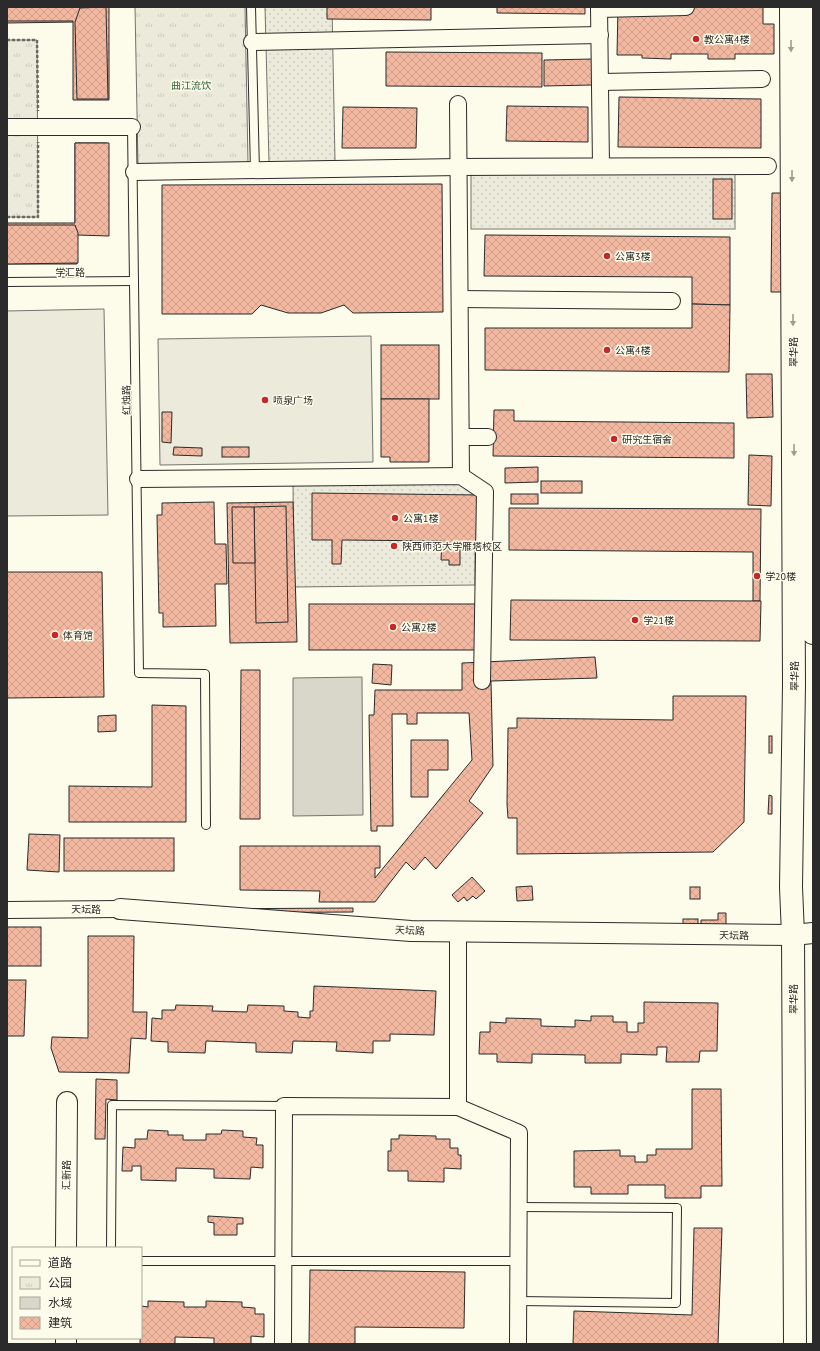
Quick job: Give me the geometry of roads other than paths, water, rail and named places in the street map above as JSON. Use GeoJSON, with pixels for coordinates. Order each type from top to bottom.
{"type":"FeatureCollection","features":[{"type":"Feature","properties":{"kind":"main road","name":"翠华路"},"geometry":{"type":"LineString","coordinates":[[791,7],[805,290],[813,633]]}},
{"type":"Feature","properties":{"kind":"main road","name":"翠华路"},"geometry":{"type":"LineString","coordinates":[[795,1344],[803,934],[791,887],[794,684],[805,290],[810,7]]}},
{"type":"Feature","properties":{"kind":"street"},"geometry":{"type":"LineString","coordinates":[[601,166],[599,8],[686,7]]}},
{"type":"Feature","properties":{"kind":"street"},"geometry":{"type":"LineString","coordinates":[[252,42],[600,35]]}},
{"type":"Feature","properties":{"kind":"street"},"geometry":{"type":"LineString","coordinates":[[601,82],[762,79]]}},
{"type":"Feature","properties":{"kind":"street"},"geometry":{"type":"LineString","coordinates":[[458,104],[461,476]]}},
{"type":"Feature","properties":{"kind":"street"},"geometry":{"type":"LineString","coordinates":[[7,127],[132,127]]}},
{"type":"Feature","properties":{"kind":"street"},"geometry":{"type":"LineString","coordinates":[[134,172],[458,167],[768,166]]}},
{"type":"Feature","properties":{"kind":"street"},"geometry":{"type":"LineString","coordinates":[[460,299],[672,301]]}},
{"type":"Feature","properties":{"kind":"street"},"geometry":{"type":"LineString","coordinates":[[461,437],[488,437]]}},
{"type":"Feature","properties":{"kind":"street"},"geometry":{"type":"LineString","coordinates":[[138,479],[461,476],[485,492],[482,681]]}},
{"type":"Feature","properties":{"kind":"street","name":"天坛路"},"geometry":{"type":"LineString","coordinates":[[7,910],[120,909],[411,931],[803,934]]}},
{"type":"Feature","properties":{"kind":"street"},"geometry":{"type":"LineString","coordinates":[[458,931],[458,1107]]}},
{"type":"Feature","properties":{"kind":"street","name":"汇新路"},"geometry":{"type":"LineString","coordinates":[[66,1247],[67,1102]]}},
{"type":"Feature","properties":{"kind":"street"},"geometry":{"type":"LineString","coordinates":[[283,1344],[284,1106],[458,1107],[519,1133],[518,1344]]}},
{"type":"Feature","properties":{"kind":"lane"},"geometry":{"type":"LineString","coordinates":[[251,7],[255,171]]}},
{"type":"Feature","properties":{"kind":"lane","name":"红烛路"},"geometry":{"type":"LineString","coordinates":[[132,127],[134,172],[134,281],[138,479],[139,673],[205,674],[206,825]]}},
{"type":"Feature","properties":{"kind":"lane","name":"学汇路"},"geometry":{"type":"LineString","coordinates":[[7,282],[134,281]]}},
{"type":"Feature","properties":{"kind":"lane"},"geometry":{"type":"LineString","coordinates":[[111,1247],[112,1105],[284,1106]]}},
{"type":"Feature","properties":{"kind":"lane"},"geometry":{"type":"LineString","coordinates":[[518,1301],[676,1303],[677,1208],[519,1207]]}},
{"type":"Feature","properties":{"kind":"lane"},"geometry":{"type":"LineString","coordinates":[[142,1261],[518,1261]]}},
{"type":"Feature","properties":{"kind":"water"},"geometry":{"type":"Polygon","coordinates":[[[362,677],[363,815],[293,816],[293,678],[362,677]]]}},
{"type":"Feature","properties":{"kind":"place","name":"教公寓4楼"},"geometry":{"type":"Point","coordinates":[696,39]}},
{"type":"Feature","properties":{"kind":"place","name":"公寓3楼"},"geometry":{"type":"Point","coordinates":[607,256]}},
{"type":"Feature","properties":{"kind":"place","name":"公寓4楼"},"geometry":{"type":"Point","coordinates":[607,350]}},
{"type":"Feature","properties":{"kind":"place","name":"喷泉广场"},"geometry":{"type":"Point","coordinates":[265,400]}},
{"type":"Feature","properties":{"kind":"place","name":"研究生宿舍"},"geometry":{"type":"Point","coordinates":[614,439]}},
{"type":"Feature","properties":{"kind":"place","name":"公寓1楼"},"geometry":{"type":"Point","coordinates":[395,518]}},
{"type":"Feature","properties":{"kind":"place","name":"陕西师范大学雁塔校区"},"geometry":{"type":"Point","coordinates":[394,546]}},
{"type":"Feature","properties":{"kind":"place","name":"学20楼"},"geometry":{"type":"Point","coordinates":[757,576]}},
{"type":"Feature","properties":{"kind":"place","name":"学21楼"},"geometry":{"type":"Point","coordinates":[635,620]}},
{"type":"Feature","properties":{"kind":"place","name":"公寓2楼"},"geometry":{"type":"Point","coordinates":[393,627]}},
{"type":"Feature","properties":{"kind":"place","name":"体育馆"},"geometry":{"type":"Point","coordinates":[55,635]}},
{"type":"Feature","properties":{"kind":"park label","name":"曲江流饮"},"geometry":{"type":"Point","coordinates":[191,85]}}]}
